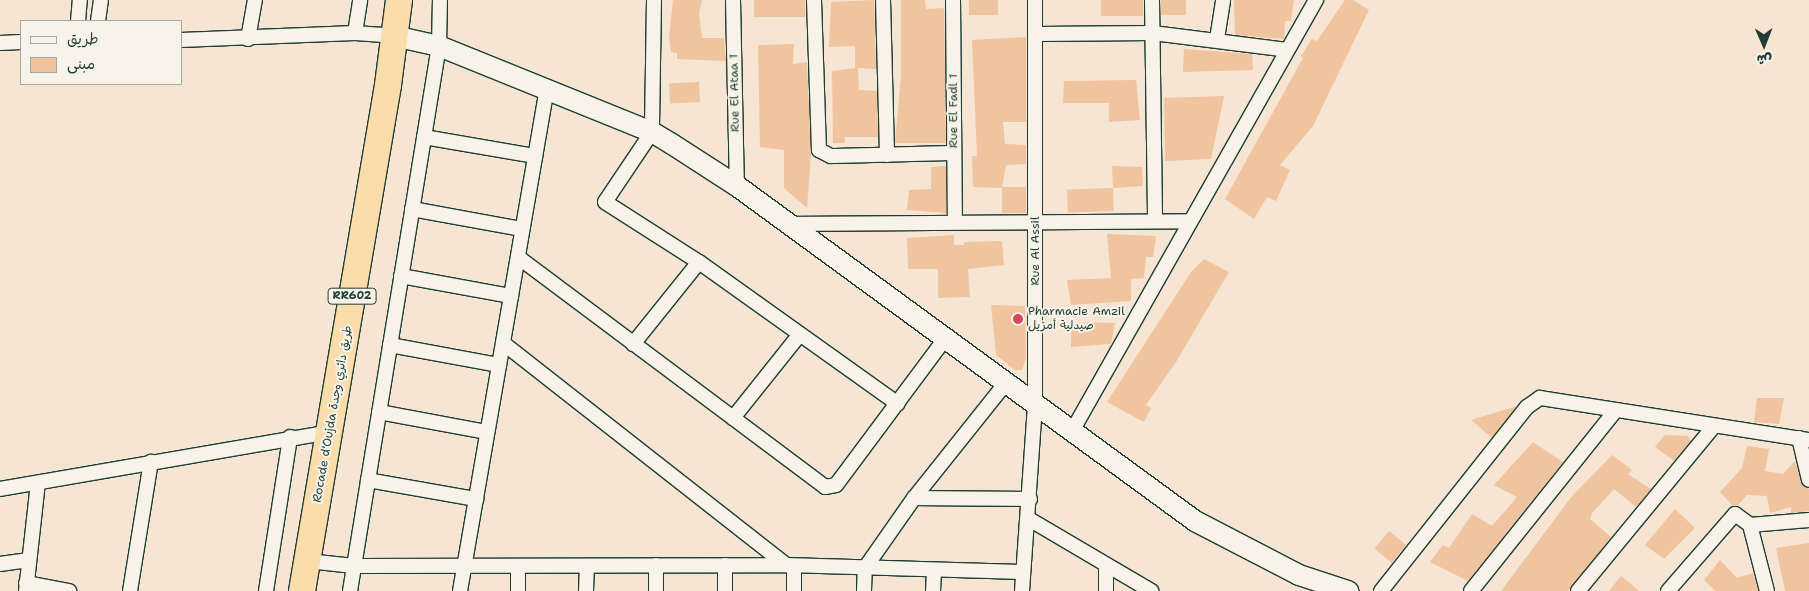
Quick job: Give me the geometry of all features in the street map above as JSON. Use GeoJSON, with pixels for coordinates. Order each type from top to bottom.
{"type":"FeatureCollection","features":[{"type":"Feature","properties":{"kind":"highway","name":"Rocade d'Oujda طريق دائري وجدة"},"geometry":{"type":"LineString","coordinates":[[302,591],[316,562],[403,38],[399,0]]}},
{"type":"Feature","properties":{"kind":"highway","name":"Rocade d'Oujda طريق دائري وجدة"},"geometry":{"type":"LineString","coordinates":[[320,591],[316,562],[330,432],[403,38],[416,0]]}},
{"type":"Feature","properties":{"kind":"street"},"geometry":{"type":"LineString","coordinates":[[78,20],[80,0]]}},
{"type":"Feature","properties":{"kind":"street"},"geometry":{"type":"LineString","coordinates":[[98,20],[101,0]]}},
{"type":"Feature","properties":{"kind":"street"},"geometry":{"type":"LineString","coordinates":[[248,39],[255,0]]}},
{"type":"Feature","properties":{"kind":"street"},"geometry":{"type":"LineString","coordinates":[[355,33],[360,0]]}},
{"type":"Feature","properties":{"kind":"street"},"geometry":{"type":"LineString","coordinates":[[350,591],[439,46],[440,0]]}},
{"type":"Feature","properties":{"kind":"street"},"geometry":{"type":"LineString","coordinates":[[654,0],[652,132],[605,202],[699,262],[898,404]]}},
{"type":"Feature","properties":{"kind":"street","name":"Rue El Ataa 1"},"geometry":{"type":"LineString","coordinates":[[733,0],[737,186]]}},
{"type":"Feature","properties":{"kind":"street"},"geometry":{"type":"LineString","coordinates":[[814,0],[819,150],[831,156],[954,153]]}},
{"type":"Feature","properties":{"kind":"street"},"geometry":{"type":"LineString","coordinates":[[883,0],[887,155]]}},
{"type":"Feature","properties":{"kind":"street","name":"Rue El Fadl 1"},"geometry":{"type":"LineString","coordinates":[[953,0],[955,222]]}},
{"type":"Feature","properties":{"kind":"street","name":"Rue Al Assil"},"geometry":{"type":"LineString","coordinates":[[1022,591],[1029,519],[1035,406],[1035,0]]}},
{"type":"Feature","properties":{"kind":"street"},"geometry":{"type":"LineString","coordinates":[[1152,0],[1155,221]]}},
{"type":"Feature","properties":{"kind":"street"},"geometry":{"type":"LineString","coordinates":[[1217,39],[1223,0]]}},
{"type":"Feature","properties":{"kind":"street"},"geometry":{"type":"LineString","coordinates":[[1071,432],[1316,0]]}},
{"type":"Feature","properties":{"kind":"street"},"geometry":{"type":"LineString","coordinates":[[182,40],[248,39],[355,33],[403,38],[439,46],[652,132],[737,186],[944,340],[1195,521],[1298,575],[1348,591]]}},
{"type":"Feature","properties":{"kind":"street"},"geometry":{"type":"LineString","coordinates":[[1036,34],[1153,33],[1217,39],[1287,50]]}},
{"type":"Feature","properties":{"kind":"street"},"geometry":{"type":"LineString","coordinates":[[0,43],[20,42]]}},
{"type":"Feature","properties":{"kind":"street"},"geometry":{"type":"LineString","coordinates":[[460,591],[547,88]]}},
{"type":"Feature","properties":{"kind":"street"},"geometry":{"type":"LineString","coordinates":[[424,137],[535,156]]}},
{"type":"Feature","properties":{"kind":"street"},"geometry":{"type":"LineString","coordinates":[[412,209],[522,229]]}},
{"type":"Feature","properties":{"kind":"street"},"geometry":{"type":"LineString","coordinates":[[788,224],[1190,221]]}},
{"type":"Feature","properties":{"kind":"street"},"geometry":{"type":"LineString","coordinates":[[518,257],[821,485],[830,487],[836,485],[944,340]]}},
{"type":"Feature","properties":{"kind":"street"},"geometry":{"type":"LineString","coordinates":[[633,344],[699,262]]}},
{"type":"Feature","properties":{"kind":"street"},"geometry":{"type":"LineString","coordinates":[[401,276],[511,296]]}},
{"type":"Feature","properties":{"kind":"street"},"geometry":{"type":"LineString","coordinates":[[733,418],[800,334]]}},
{"type":"Feature","properties":{"kind":"street"},"geometry":{"type":"LineString","coordinates":[[503,343],[790,565],[794,591]]}},
{"type":"Feature","properties":{"kind":"street"},"geometry":{"type":"LineString","coordinates":[[390,345],[499,365]]}},
{"type":"Feature","properties":{"kind":"street"},"geometry":{"type":"LineString","coordinates":[[864,591],[864,568],[914,498],[1005,384]]}},
{"type":"Feature","properties":{"kind":"street"},"geometry":{"type":"LineString","coordinates":[[1382,591],[1531,402],[1540,398],[1553,398],[1615,411],[1804,439],[1809,480]]}},
{"type":"Feature","properties":{"kind":"street"},"geometry":{"type":"LineString","coordinates":[[1471,591],[1615,411]]}},
{"type":"Feature","properties":{"kind":"street"},"geometry":{"type":"LineString","coordinates":[[379,412],[487,432]]}},
{"type":"Feature","properties":{"kind":"street"},"geometry":{"type":"LineString","coordinates":[[1578,591],[1714,426]]}},
{"type":"Feature","properties":{"kind":"street"},"geometry":{"type":"LineString","coordinates":[[0,490],[290,437],[330,432]]}},
{"type":"Feature","properties":{"kind":"street"},"geometry":{"type":"LineString","coordinates":[[266,591],[290,437]]}},
{"type":"Feature","properties":{"kind":"street"},"geometry":{"type":"LineString","coordinates":[[130,591],[151,462]]}},
{"type":"Feature","properties":{"kind":"street"},"geometry":{"type":"LineString","coordinates":[[368,480],[476,499]]}},
{"type":"Feature","properties":{"kind":"street"},"geometry":{"type":"LineString","coordinates":[[38,482],[26,587],[69,591]]}},
{"type":"Feature","properties":{"kind":"street"},"geometry":{"type":"LineString","coordinates":[[914,498],[1030,499]]}},
{"type":"Feature","properties":{"kind":"street"},"geometry":{"type":"LineString","coordinates":[[1668,591],[1729,516],[1739,515],[1750,525],[1767,591]]}},
{"type":"Feature","properties":{"kind":"street"},"geometry":{"type":"LineString","coordinates":[[1029,519],[1106,566],[1152,591]]}},
{"type":"Feature","properties":{"kind":"street"},"geometry":{"type":"LineString","coordinates":[[1750,525],[1809,520]]}},
{"type":"Feature","properties":{"kind":"street"},"geometry":{"type":"LineString","coordinates":[[0,564],[29,560]]}},
{"type":"Feature","properties":{"kind":"street"},"geometry":{"type":"LineString","coordinates":[[316,562],[354,566],[790,565],[1023,572]]}},
{"type":"Feature","properties":{"kind":"street"},"geometry":{"type":"LineString","coordinates":[[656,565],[656,591]]}},
{"type":"Feature","properties":{"kind":"street"},"geometry":{"type":"LineString","coordinates":[[725,565],[725,591]]}},
{"type":"Feature","properties":{"kind":"street"},"geometry":{"type":"LineString","coordinates":[[518,566],[518,591]]}},
{"type":"Feature","properties":{"kind":"street"},"geometry":{"type":"LineString","coordinates":[[586,591],[587,566]]}},
{"type":"Feature","properties":{"kind":"street"},"geometry":{"type":"LineString","coordinates":[[1106,566],[1106,591]]}},
{"type":"Feature","properties":{"kind":"street"},"geometry":{"type":"LineString","coordinates":[[933,591],[934,570]]}},
{"type":"Feature","properties":{"kind":"building"},"geometry":{"type":"Polygon","coordinates":[[[673,0],[702,0],[699,14],[702,38],[724,38],[726,61],[677,59],[677,53],[671,52],[669,37],[673,0]]]}},
{"type":"Feature","properties":{"kind":"building"},"geometry":{"type":"Polygon","coordinates":[[[754,0],[805,0],[805,17],[754,17],[754,0]]]}},
{"type":"Feature","properties":{"kind":"building"},"geometry":{"type":"Polygon","coordinates":[[[874,0],[876,69],[858,68],[859,90],[877,91],[878,137],[845,137],[845,143],[833,143],[832,71],[855,68],[855,46],[829,47],[831,2],[874,0]]]}},
{"type":"Feature","properties":{"kind":"building"},"geometry":{"type":"Polygon","coordinates":[[[901,0],[925,0],[926,9],[944,8],[946,143],[895,143],[901,76],[901,0]]]}},
{"type":"Feature","properties":{"kind":"building"},"geometry":{"type":"Polygon","coordinates":[[[969,0],[998,0],[998,15],[969,15],[969,0]]]}},
{"type":"Feature","properties":{"kind":"building"},"geometry":{"type":"Polygon","coordinates":[[[1101,0],[1143,0],[1143,16],[1101,16],[1101,0]]]}},
{"type":"Feature","properties":{"kind":"building"},"geometry":{"type":"Polygon","coordinates":[[[1161,0],[1186,0],[1186,15],[1161,15],[1161,0]]]}},
{"type":"Feature","properties":{"kind":"building"},"geometry":{"type":"Polygon","coordinates":[[[1234,0],[1294,0],[1291,21],[1285,21],[1284,39],[1235,35],[1234,0]]]}},
{"type":"Feature","properties":{"kind":"building"},"geometry":{"type":"Polygon","coordinates":[[[1345,0],[1353,0],[1369,10],[1313,126],[1280,165],[1290,170],[1276,201],[1267,197],[1254,219],[1225,199],[1303,58],[1301,56],[1312,39],[1317,41],[1345,0]]]}},
{"type":"Feature","properties":{"kind":"building"},"geometry":{"type":"Polygon","coordinates":[[[1026,37],[1026,122],[1003,122],[1005,144],[1026,145],[1026,164],[1006,165],[1002,188],[973,187],[972,156],[977,156],[972,40],[1026,37]]]}},
{"type":"Feature","properties":{"kind":"building"},"geometry":{"type":"Polygon","coordinates":[[[794,44],[793,64],[807,62],[811,154],[807,208],[784,188],[784,150],[760,147],[758,45],[794,44]]]}},
{"type":"Feature","properties":{"kind":"building"},"geometry":{"type":"Polygon","coordinates":[[[1184,49],[1252,54],[1253,70],[1183,72],[1184,49]]]}},
{"type":"Feature","properties":{"kind":"building"},"geometry":{"type":"Polygon","coordinates":[[[1136,80],[1140,120],[1109,122],[1109,103],[1063,103],[1064,81],[1136,80]]]}},
{"type":"Feature","properties":{"kind":"building"},"geometry":{"type":"Polygon","coordinates":[[[699,82],[700,102],[670,104],[669,84],[699,82]]]}},
{"type":"Feature","properties":{"kind":"building"},"geometry":{"type":"Polygon","coordinates":[[[1224,96],[1211,159],[1165,161],[1164,98],[1224,96]]]}},
{"type":"Feature","properties":{"kind":"building"},"geometry":{"type":"Polygon","coordinates":[[[946,166],[946,213],[907,210],[909,190],[931,189],[931,167],[946,166]]]}},
{"type":"Feature","properties":{"kind":"building"},"geometry":{"type":"Polygon","coordinates":[[[1112,166],[1142,167],[1143,186],[1113,188],[1112,166]]]}},
{"type":"Feature","properties":{"kind":"building"},"geometry":{"type":"Polygon","coordinates":[[[1002,187],[1026,187],[1026,213],[1002,213],[1002,187]]]}},
{"type":"Feature","properties":{"kind":"building"},"geometry":{"type":"Polygon","coordinates":[[[1113,188],[1114,211],[1068,213],[1067,190],[1113,188]]]}},
{"type":"Feature","properties":{"kind":"building"},"geometry":{"type":"Polygon","coordinates":[[[1107,234],[1156,236],[1153,257],[1146,257],[1144,278],[1131,279],[1131,301],[1071,305],[1067,280],[1111,278],[1107,234]]]}},
{"type":"Feature","properties":{"kind":"building"},"geometry":{"type":"Polygon","coordinates":[[[954,235],[954,245],[964,245],[964,242],[1002,241],[1004,265],[968,269],[970,297],[938,298],[938,269],[908,269],[907,238],[954,235]]]}},
{"type":"Feature","properties":{"kind":"building"},"geometry":{"type":"Polygon","coordinates":[[[1204,259],[1229,272],[1176,362],[1146,405],[1151,408],[1144,422],[1107,402],[1191,272],[1204,259]]]}},
{"type":"Feature","properties":{"kind":"building"},"geometry":{"type":"Polygon","coordinates":[[[991,305],[1025,306],[1026,358],[1022,370],[1015,370],[996,355],[991,305]]]}},
{"type":"Feature","properties":{"kind":"building"},"geometry":{"type":"Polygon","coordinates":[[[1071,322],[1115,323],[1111,344],[1071,347],[1071,322]]]}},
{"type":"Feature","properties":{"kind":"building"},"geometry":{"type":"Polygon","coordinates":[[[1757,398],[1784,398],[1779,424],[1754,422],[1757,398]]]}},
{"type":"Feature","properties":{"kind":"building"},"geometry":{"type":"Polygon","coordinates":[[[1517,406],[1492,438],[1471,420],[1517,406]]]}},
{"type":"Feature","properties":{"kind":"building"},"geometry":{"type":"Polygon","coordinates":[[[1665,435],[1688,436],[1691,441],[1674,461],[1655,447],[1665,435]]]}},
{"type":"Feature","properties":{"kind":"building"},"geometry":{"type":"Polygon","coordinates":[[[1533,442],[1563,462],[1468,581],[1430,562],[1443,545],[1449,548],[1472,514],[1492,526],[1517,497],[1494,485],[1533,442]]]}},
{"type":"Feature","properties":{"kind":"building"},"geometry":{"type":"Polygon","coordinates":[[[1747,446],[1769,449],[1765,471],[1783,474],[1795,461],[1801,482],[1809,489],[1809,511],[1791,513],[1791,507],[1770,513],[1767,496],[1747,495],[1737,506],[1733,506],[1720,492],[1742,468],[1747,446]]]}},
{"type":"Feature","properties":{"kind":"building"},"geometry":{"type":"Polygon","coordinates":[[[1612,455],[1632,470],[1628,474],[1651,489],[1636,507],[1614,489],[1592,513],[1590,519],[1611,537],[1569,591],[1501,591],[1572,496],[1612,455]]]}},
{"type":"Feature","properties":{"kind":"building"},"geometry":{"type":"Polygon","coordinates":[[[1675,509],[1695,528],[1664,559],[1645,545],[1675,509]]]}},
{"type":"Feature","properties":{"kind":"building"},"geometry":{"type":"Polygon","coordinates":[[[1389,531],[1406,545],[1392,563],[1375,549],[1389,531]]]}},
{"type":"Feature","properties":{"kind":"building"},"geometry":{"type":"Polygon","coordinates":[[[1809,543],[1809,591],[1785,591],[1776,548],[1809,543]]]}},
{"type":"Feature","properties":{"kind":"building"},"geometry":{"type":"Polygon","coordinates":[[[1720,560],[1737,578],[1753,573],[1758,591],[1716,591],[1704,580],[1720,560]]]}},
{"type":"Feature","properties":{"kind":"building"},"geometry":{"type":"Polygon","coordinates":[[[1621,576],[1639,591],[1609,591],[1621,576]]]}},
{"type":"Feature","properties":{"kind":"place","name":"Pharmacie Amzil صيدلية أمزيل"},"geometry":{"type":"Point","coordinates":[1018,319]}}]}
